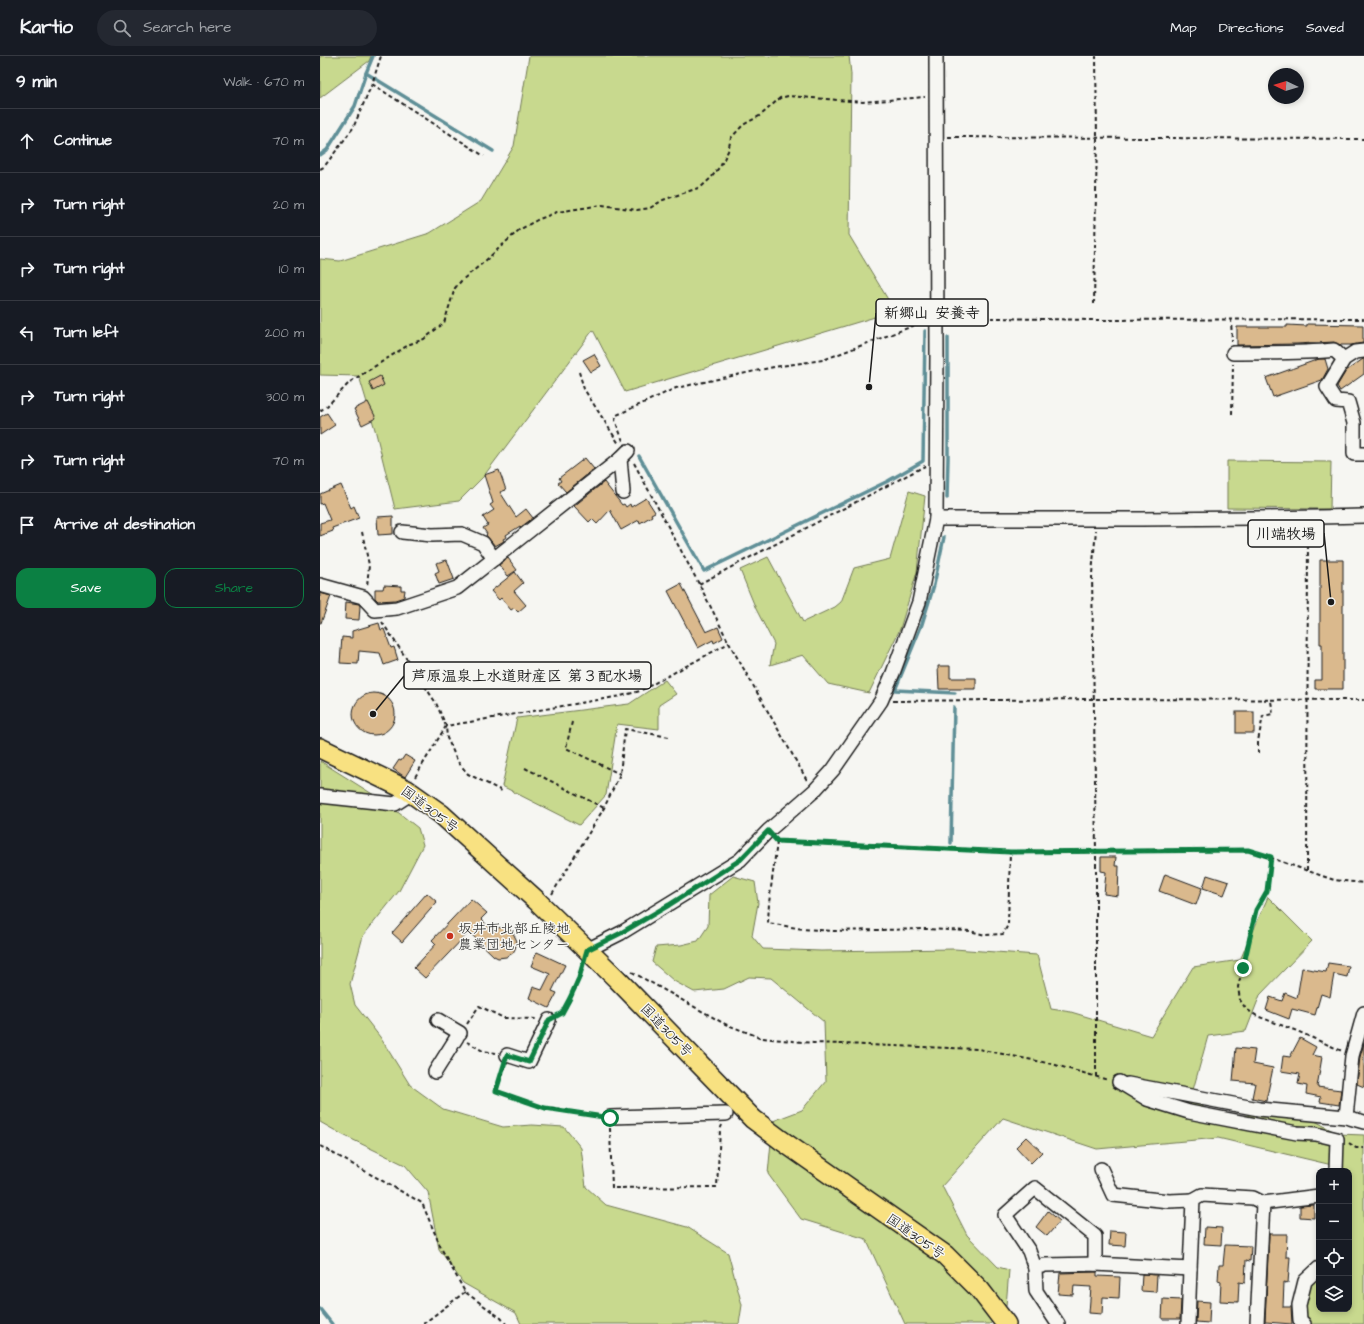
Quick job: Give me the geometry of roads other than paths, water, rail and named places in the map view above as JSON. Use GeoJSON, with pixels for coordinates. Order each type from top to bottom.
{"type":"FeatureCollection","features":[{"type":"Feature","properties":{"kind":"highway","name":"国道305号"},"geometry":{"type":"LineString","coordinates":[[320,748],[409,791],[441,814],[536,900],[618,979],[753,1119],[780,1140],[945,1255],[980,1290],[1006,1324]]}},
{"type":"Feature","properties":{"kind":"street"},"geometry":{"type":"LineString","coordinates":[[587,950],[621,933],[669,905],[740,860],[768,831],[814,791],[833,770],[881,701],[919,602],[936,519],[936,56]]}},
{"type":"Feature","properties":{"kind":"street"},"geometry":{"type":"LineString","coordinates":[[1233,354],[1316,352],[1334,350],[1344,359]]}},
{"type":"Feature","properties":{"kind":"street"},"geometry":{"type":"LineString","coordinates":[[1364,351],[1355,352],[1344,359],[1326,387],[1336,401],[1348,402],[1354,423],[1354,454],[1364,454]]}},
{"type":"Feature","properties":{"kind":"street"},"geometry":{"type":"LineString","coordinates":[[320,585],[363,597],[375,610],[397,608],[457,588],[624,455],[623,492]]}},
{"type":"Feature","properties":{"kind":"street"},"geometry":{"type":"LineString","coordinates":[[936,519],[1308,518],[1364,516]]}},
{"type":"Feature","properties":{"kind":"street"},"geometry":{"type":"LineString","coordinates":[[402,532],[432,535],[462,534],[483,543],[494,559]]}},
{"type":"Feature","properties":{"kind":"street"},"geometry":{"type":"LineString","coordinates":[[320,796],[395,804],[409,791]]}},
{"type":"Feature","properties":{"kind":"street"},"geometry":{"type":"LineString","coordinates":[[1346,1117],[1352,1056],[1364,1013]]}},
{"type":"Feature","properties":{"kind":"street"},"geometry":{"type":"LineString","coordinates":[[435,1072],[459,1035],[438,1020]]}},
{"type":"Feature","properties":{"kind":"street"},"geometry":{"type":"LineString","coordinates":[[507,1055],[529,1062],[549,1020]]}},
{"type":"Feature","properties":{"kind":"street"},"geometry":{"type":"LineString","coordinates":[[1336,1168],[1337,1139],[1316,1134],[1296,1133],[1188,1112],[1147,1099],[1119,1082],[1259,1109],[1346,1117],[1364,1122]]}},
{"type":"Feature","properties":{"kind":"street"},"geometry":{"type":"LineString","coordinates":[[610,1118],[726,1114]]}},
{"type":"Feature","properties":{"kind":"street"},"geometry":{"type":"LineString","coordinates":[[1101,1169],[1113,1195],[1169,1201],[1193,1200],[1202,1195],[1253,1198],[1263,1203],[1316,1196]]}},
{"type":"Feature","properties":{"kind":"street"},"geometry":{"type":"LineString","coordinates":[[1058,1324],[1036,1291],[1034,1268],[1029,1251],[1004,1215],[1035,1188],[1095,1236],[1094,1264]]}},
{"type":"Feature","properties":{"kind":"street"},"geometry":{"type":"LineString","coordinates":[[1188,1324],[1193,1200]]}},
{"type":"Feature","properties":{"kind":"street"},"geometry":{"type":"LineString","coordinates":[[1256,1324],[1263,1203]]}},
{"type":"Feature","properties":{"kind":"street"},"geometry":{"type":"LineString","coordinates":[[1034,1268],[1045,1266],[1094,1264],[1190,1269]]}},
{"type":"Feature","properties":{"kind":"street"},"geometry":{"type":"LineString","coordinates":[[1304,1324],[1300,1320],[1299,1306],[1305,1281],[1316,1271]]}},
{"type":"Feature","properties":{"kind":"waterway"},"geometry":{"type":"LineString","coordinates":[[366,73],[373,56]]}},
{"type":"Feature","properties":{"kind":"waterway"},"geometry":{"type":"LineString","coordinates":[[320,155],[327,150],[355,106],[366,73],[493,151]]}},
{"type":"Feature","properties":{"kind":"waterway"},"geometry":{"type":"LineString","coordinates":[[639,456],[704,571],[888,481],[923,461],[925,331]]}},
{"type":"Feature","properties":{"kind":"waterway"},"geometry":{"type":"LineString","coordinates":[[947,498],[948,338]]}},
{"type":"Feature","properties":{"kind":"waterway"},"geometry":{"type":"LineString","coordinates":[[944,537],[934,585],[922,624],[895,690],[955,693]]}},
{"type":"Feature","properties":{"kind":"waterway"},"geometry":{"type":"LineString","coordinates":[[951,843],[954,707]]}},
{"type":"Feature","properties":{"kind":"waterway"},"geometry":{"type":"LineString","coordinates":[[320,1309],[332,1324]]}},
{"type":"Feature","properties":{"kind":"place","name":"新郷山 安養寺"},"geometry":{"type":"Point","coordinates":[869,387]}},
{"type":"Feature","properties":{"kind":"place","name":"川端牧場"},"geometry":{"type":"Point","coordinates":[1331,602]}},
{"type":"Feature","properties":{"kind":"place","name":"芦原温泉上水道財産区 第３配水場"},"geometry":{"type":"Point","coordinates":[373,714]}},
{"type":"Feature","properties":{"kind":"place","name":"坂井市北部丘陵地 農業団地センター"},"geometry":{"type":"Point","coordinates":[450,936]}}]}
